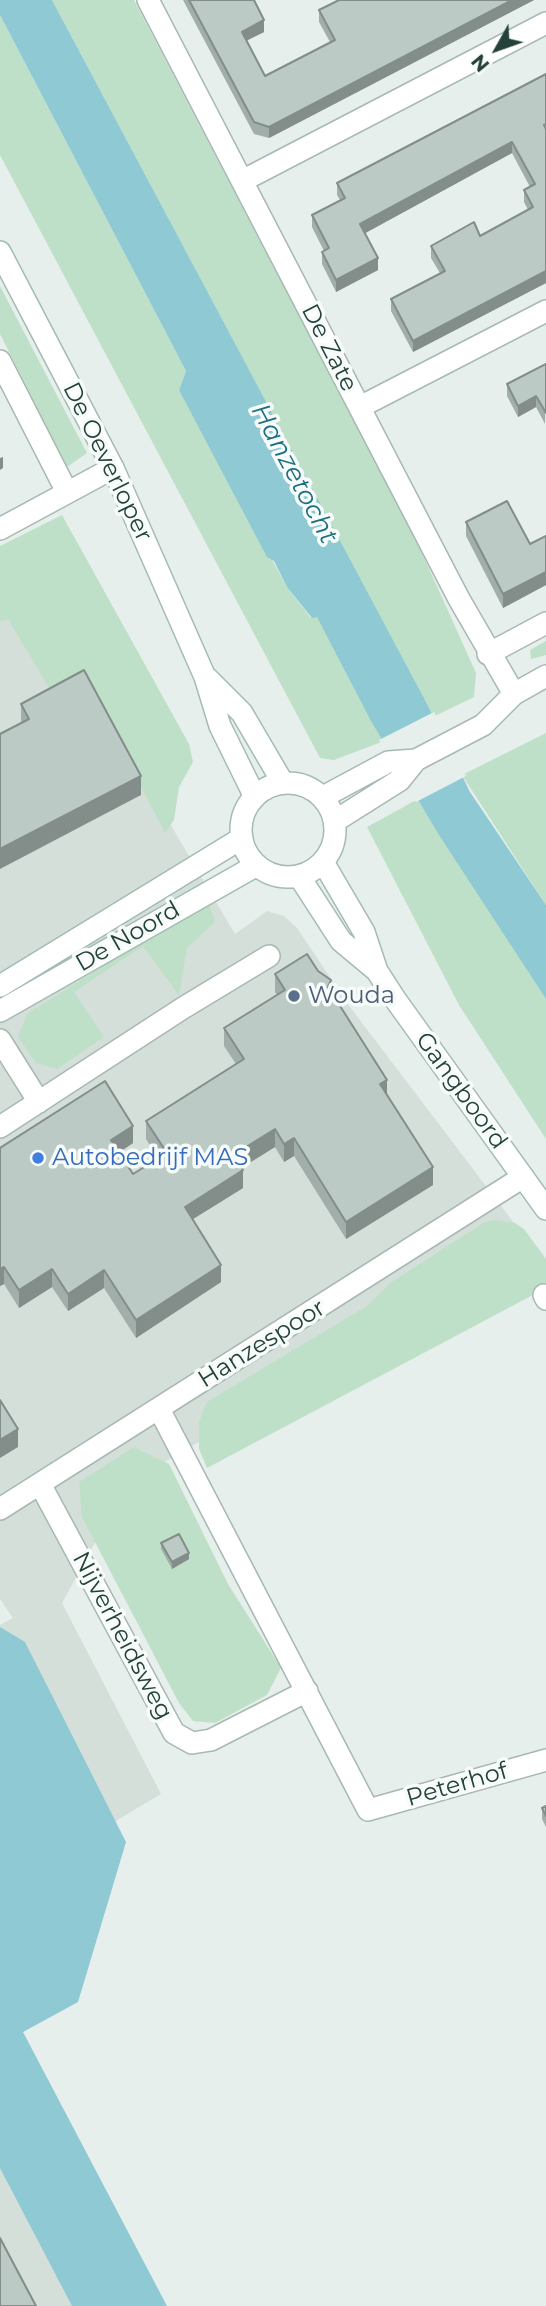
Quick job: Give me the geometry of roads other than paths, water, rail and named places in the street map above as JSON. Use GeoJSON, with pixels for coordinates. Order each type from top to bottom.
{"type":"FeatureCollection","features":[{"type":"Feature","properties":{"kind":"street","name":"De Zate"},"geometry":{"type":"LineString","coordinates":[[148,0],[488,654],[514,694]]}},
{"type":"Feature","properties":{"kind":"street"},"geometry":{"type":"LineString","coordinates":[[242,181],[546,23]]}},
{"type":"Feature","properties":{"kind":"street","name":"De Oeverloper"},"geometry":{"type":"LineString","coordinates":[[0,252],[113,468],[205,677],[219,726],[255,797]]}},
{"type":"Feature","properties":{"kind":"street"},"geometry":{"type":"LineString","coordinates":[[360,407],[546,311]]}},
{"type":"Feature","properties":{"kind":"street","name":"De Oeverloper"},"geometry":{"type":"LineString","coordinates":[[0,361],[67,492]]}},
{"type":"Feature","properties":{"kind":"street"},"geometry":{"type":"LineString","coordinates":[[0,529],[113,468]]}},
{"type":"Feature","properties":{"kind":"street"},"geometry":{"type":"LineString","coordinates":[[488,654],[546,623]]}},
{"type":"Feature","properties":{"kind":"street"},"geometry":{"type":"LineString","coordinates":[[323,797],[388,762],[416,760],[483,725],[514,694],[546,676]]}},
{"type":"Feature","properties":{"kind":"street","name":"De Oeverloper"},"geometry":{"type":"LineString","coordinates":[[205,677],[242,713],[283,783]]}},
{"type":"Feature","properties":{"kind":"street"},"geometry":{"type":"LineString","coordinates":[[335,821],[400,780],[416,760]]}},
{"type":"Feature","properties":{"kind":"street"},"geometry":{"type":"LineString","coordinates":[[283,783],[298,783],[323,797],[335,821],[336,835],[323,862],[299,876],[277,876],[257,865],[242,838],[242,823],[255,797],[268,787],[283,783]]}},
{"type":"Feature","properties":{"kind":"street","name":"De Noord"},"geometry":{"type":"LineString","coordinates":[[0,986],[242,838]]}},
{"type":"Feature","properties":{"kind":"street","name":"Gangboord"},"geometry":{"type":"LineString","coordinates":[[323,862],[364,932],[377,971]]}},
{"type":"Feature","properties":{"kind":"street","name":"De Noord"},"geometry":{"type":"LineString","coordinates":[[0,1011],[257,865]]}},
{"type":"Feature","properties":{"kind":"street","name":"Gangboord"},"geometry":{"type":"LineString","coordinates":[[299,876],[341,941],[377,971],[546,1209]]}},
{"type":"Feature","properties":{"kind":"street"},"geometry":{"type":"LineString","coordinates":[[0,1127],[269,956]]}},
{"type":"Feature","properties":{"kind":"street"},"geometry":{"type":"LineString","coordinates":[[0,1040],[39,1101]]}},
{"type":"Feature","properties":{"kind":"street","name":"Hanzespoor"},"geometry":{"type":"LineString","coordinates":[[0,1509],[523,1177]]}},
{"type":"Feature","properties":{"kind":"street"},"geometry":{"type":"LineString","coordinates":[[159,1409],[307,1691]]}},
{"type":"Feature","properties":{"kind":"street","name":"Nijverheidsweg"},"geometry":{"type":"LineString","coordinates":[[40,1484],[174,1732],[192,1743],[211,1740],[307,1691]]}},
{"type":"Feature","properties":{"kind":"street","name":"Peterhof"},"geometry":{"type":"LineString","coordinates":[[307,1691],[368,1810],[546,1760]]}},
{"type":"Feature","properties":{"kind":"water","name":"Hanzetocht"},"geometry":{"type":"Polygon","coordinates":[[[0,0],[52,0],[427,704],[470,792],[546,905],[546,999],[439,835],[371,721],[317,617],[312,618],[287,587],[274,561],[267,557],[179,390],[186,371],[0,15],[0,0]]]}},
{"type":"Feature","properties":{"kind":"water"},"geometry":{"type":"Polygon","coordinates":[[[0,1627],[25,1642],[126,1842],[78,2002],[23,2032],[167,2306],[72,2306],[0,2168],[0,1627]]]}},
{"type":"Feature","properties":{"kind":"place","name":"Wouda"},"geometry":{"type":"Point","coordinates":[294,996]}},
{"type":"Feature","properties":{"kind":"place","name":"Autobedrijf MAS"},"geometry":{"type":"Point","coordinates":[38,1158]}}]}
